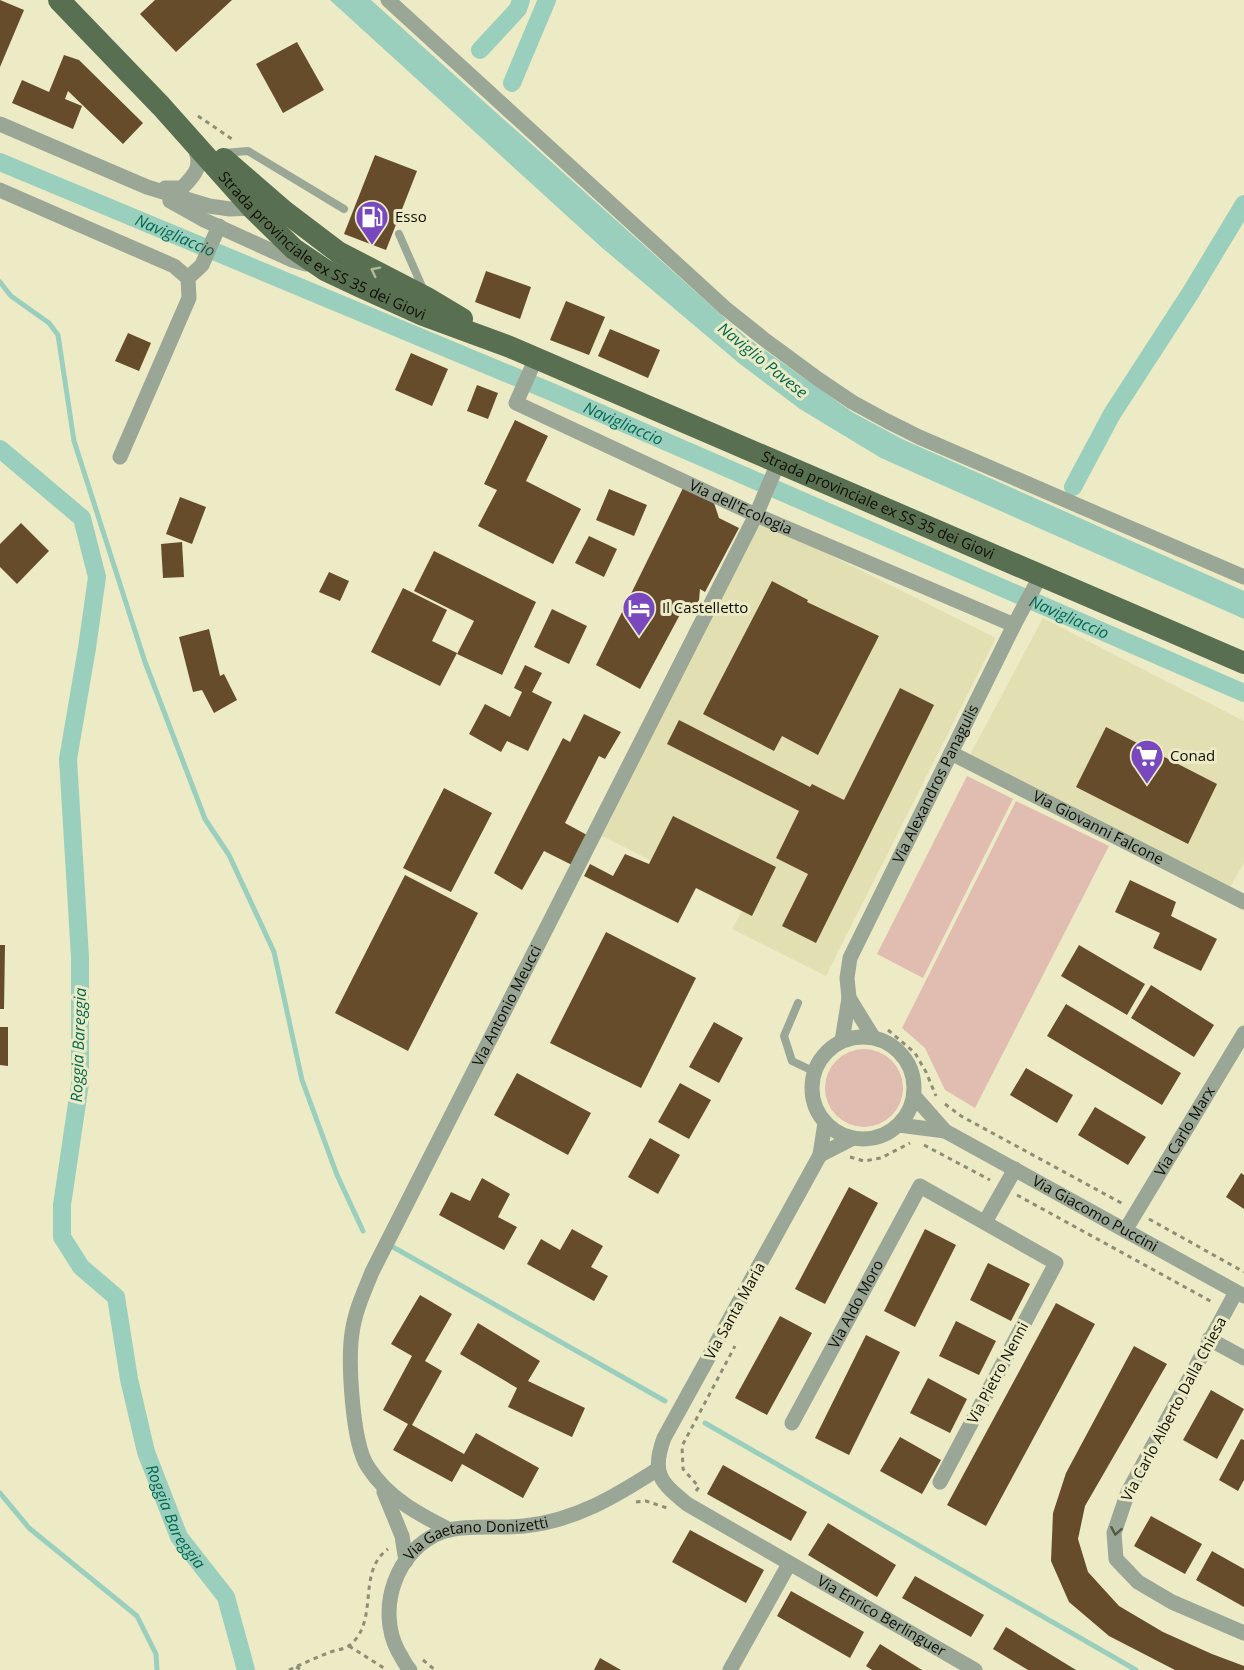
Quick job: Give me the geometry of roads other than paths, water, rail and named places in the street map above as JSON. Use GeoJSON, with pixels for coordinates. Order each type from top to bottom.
{"type":"FeatureCollection","features":[{"type":"Feature","properties":{"kind":"main road","name":"Strada provinciale ex SS 35 dei Giovi"},"geometry":{"type":"LineString","coordinates":[[58,0],[161,106],[252,208],[294,249],[325,270],[423,315],[510,347]]}},
{"type":"Feature","properties":{"kind":"main road","name":"Strada provinciale ex SS 35 dei Giovi"},"geometry":{"type":"LineString","coordinates":[[161,106],[284,211],[338,252],[427,298],[510,347],[533,365],[775,470],[1041,575],[1244,663]]}},
{"type":"Feature","properties":{"kind":"street"},"geometry":{"type":"LineString","coordinates":[[388,0],[725,308],[765,340],[852,402],[920,437],[1244,577]]}},
{"type":"Feature","properties":{"kind":"street"},"geometry":{"type":"LineString","coordinates":[[0,124],[147,187],[209,206],[284,211]]}},
{"type":"Feature","properties":{"kind":"street"},"geometry":{"type":"LineString","coordinates":[[147,187],[182,188],[195,176],[199,156],[193,144]]}},
{"type":"Feature","properties":{"kind":"street"},"geometry":{"type":"LineString","coordinates":[[147,187],[204,220],[217,231],[292,260],[325,270]]}},
{"type":"Feature","properties":{"kind":"street"},"geometry":{"type":"LineString","coordinates":[[0,190],[174,266],[188,278],[189,298],[120,457]]}},
{"type":"Feature","properties":{"kind":"street"},"geometry":{"type":"LineString","coordinates":[[188,278],[202,266],[217,231]]}},
{"type":"Feature","properties":{"kind":"street","name":"Via dell'Ecologia"},"geometry":{"type":"LineString","coordinates":[[533,365],[516,403],[759,508],[1014,625]]}},
{"type":"Feature","properties":{"kind":"street","name":"Via Antonio Meucci"},"geometry":{"type":"LineString","coordinates":[[450,1530],[409,1509],[392,1496],[366,1465],[357,1436],[351,1360],[352,1334],[358,1308],[372,1272],[759,508],[775,470]]}},
{"type":"Feature","properties":{"kind":"street","name":"Via Alexandros Panagulis"},"geometry":{"type":"LineString","coordinates":[[842,1041],[849,998],[847,978],[850,958],[1014,625],[1041,575]]}},
{"type":"Feature","properties":{"kind":"street","name":"Via Giovanni Falcone"},"geometry":{"type":"LineString","coordinates":[[951,753],[1244,902]]}},
{"type":"Feature","properties":{"kind":"street"},"geometry":{"type":"LineString","coordinates":[[849,998],[888,1042],[901,1052],[910,1065],[915,1080],[914,1096],[909,1112],[899,1125],[886,1134],[870,1139],[853,1138],[825,1123],[816,1109],[812,1094],[815,1072],[818,1063],[828,1050],[842,1041],[879,1032]]}},
{"type":"Feature","properties":{"kind":"street","name":"Via Carlo Marx"},"geometry":{"type":"LineString","coordinates":[[1126,1229],[1244,1033]]}},
{"type":"Feature","properties":{"kind":"street","name":"Via Giacomo Puccini"},"geometry":{"type":"LineString","coordinates":[[914,1096],[945,1131],[1240,1294]]}},
{"type":"Feature","properties":{"kind":"street","name":"Via Santa Maria"},"geometry":{"type":"LineString","coordinates":[[658,1469],[658,1455],[664,1438],[820,1155],[825,1123]]}},
{"type":"Feature","properties":{"kind":"street","name":"Via Giacomo Puccini"},"geometry":{"type":"LineString","coordinates":[[899,1125],[945,1131]]}},
{"type":"Feature","properties":{"kind":"street"},"geometry":{"type":"LineString","coordinates":[[820,1155],[853,1138]]}},
{"type":"Feature","properties":{"kind":"street"},"geometry":{"type":"LineString","coordinates":[[985,1222],[1016,1169]]}},
{"type":"Feature","properties":{"kind":"street","name":"Via Aldo Moro"},"geometry":{"type":"LineString","coordinates":[[792,1423],[920,1186],[985,1222]]}},
{"type":"Feature","properties":{"kind":"street","name":"Via Pietro Nenni"},"geometry":{"type":"LineString","coordinates":[[940,1482],[1056,1263],[985,1222]]}},
{"type":"Feature","properties":{"kind":"street","name":"Via Carlo Alberto Dalla Chiesa"},"geometry":{"type":"LineString","coordinates":[[1240,1294],[1226,1309],[1128,1492],[1114,1533],[1116,1559],[1138,1582],[1163,1597],[1244,1633]]}},
{"type":"Feature","properties":{"kind":"street"},"geometry":{"type":"LineString","coordinates":[[1209,1340],[1244,1358]]}},
{"type":"Feature","properties":{"kind":"street","name":"Via Gaetano Donizetti"},"geometry":{"type":"LineString","coordinates":[[410,1670],[390,1630],[388,1610],[395,1580],[418,1546],[441,1532],[450,1530],[527,1526],[590,1510],[658,1469]]}},
{"type":"Feature","properties":{"kind":"street","name":"Via Enrico Berlinguer"},"geometry":{"type":"LineString","coordinates":[[658,1469],[668,1489],[687,1504],[975,1670]]}},
{"type":"Feature","properties":{"kind":"street"},"geometry":{"type":"LineString","coordinates":[[380,1484],[402,1536],[406,1562]]}},
{"type":"Feature","properties":{"kind":"street"},"geometry":{"type":"LineString","coordinates":[[730,1670],[789,1564]]}},
{"type":"Feature","properties":{"kind":"lane"},"geometry":{"type":"LineString","coordinates":[[216,153],[248,151],[344,209]]}},
{"type":"Feature","properties":{"kind":"lane"},"geometry":{"type":"LineString","coordinates":[[399,234],[427,298]]}},
{"type":"Feature","properties":{"kind":"lane"},"geometry":{"type":"LineString","coordinates":[[798,1003],[784,1036],[792,1061],[815,1072]]}},
{"type":"Feature","properties":{"kind":"water","name":"Naviglio Pavese"},"geometry":{"type":"Polygon","coordinates":[[[330,0],[371,0],[746,337],[852,412],[902,439],[1244,591],[1244,619],[881,458],[800,409],[740,364],[600,246],[330,0]]]}},
{"type":"Feature","properties":{"kind":"waterway"},"geometry":{"type":"LineString","coordinates":[[480,50],[518,9],[521,0]]}},
{"type":"Feature","properties":{"kind":"waterway"},"geometry":{"type":"LineString","coordinates":[[512,83],[547,0]]}},
{"type":"Feature","properties":{"kind":"waterway","name":"Navigliaccio"},"geometry":{"type":"LineString","coordinates":[[0,162],[554,393],[1244,693]]}},
{"type":"Feature","properties":{"kind":"waterway"},"geometry":{"type":"LineString","coordinates":[[1073,487],[1112,414],[1191,292],[1244,204]]}},
{"type":"Feature","properties":{"kind":"waterway"},"geometry":{"type":"LineString","coordinates":[[0,282],[11,296],[49,323],[58,335],[74,441],[145,662],[205,819],[229,855],[274,952],[302,1080],[337,1175],[363,1231]]}},
{"type":"Feature","properties":{"kind":"waterway","name":"Roggia Bareggia"},"geometry":{"type":"LineString","coordinates":[[0,449],[82,518],[97,577],[68,759],[80,957],[80,1083],[62,1205],[62,1237],[81,1267],[116,1297],[129,1379],[146,1452],[179,1537],[226,1597],[246,1670]]}},
{"type":"Feature","properties":{"kind":"waterway"},"geometry":{"type":"LineString","coordinates":[[393,1247],[665,1401]]}},
{"type":"Feature","properties":{"kind":"waterway"},"geometry":{"type":"LineString","coordinates":[[705,1423],[1136,1670]]}},
{"type":"Feature","properties":{"kind":"waterway"},"geometry":{"type":"LineString","coordinates":[[0,1493],[29,1528],[137,1616],[156,1654],[157,1670]]}},
{"type":"Feature","properties":{"kind":"place","name":"Esso"},"geometry":{"type":"Point","coordinates":[372,246]}},
{"type":"Feature","properties":{"kind":"place","name":"Il Castelletto"},"geometry":{"type":"Point","coordinates":[639,637]}},
{"type":"Feature","properties":{"kind":"place","name":"Conad"},"geometry":{"type":"Point","coordinates":[1147,785]}}]}
